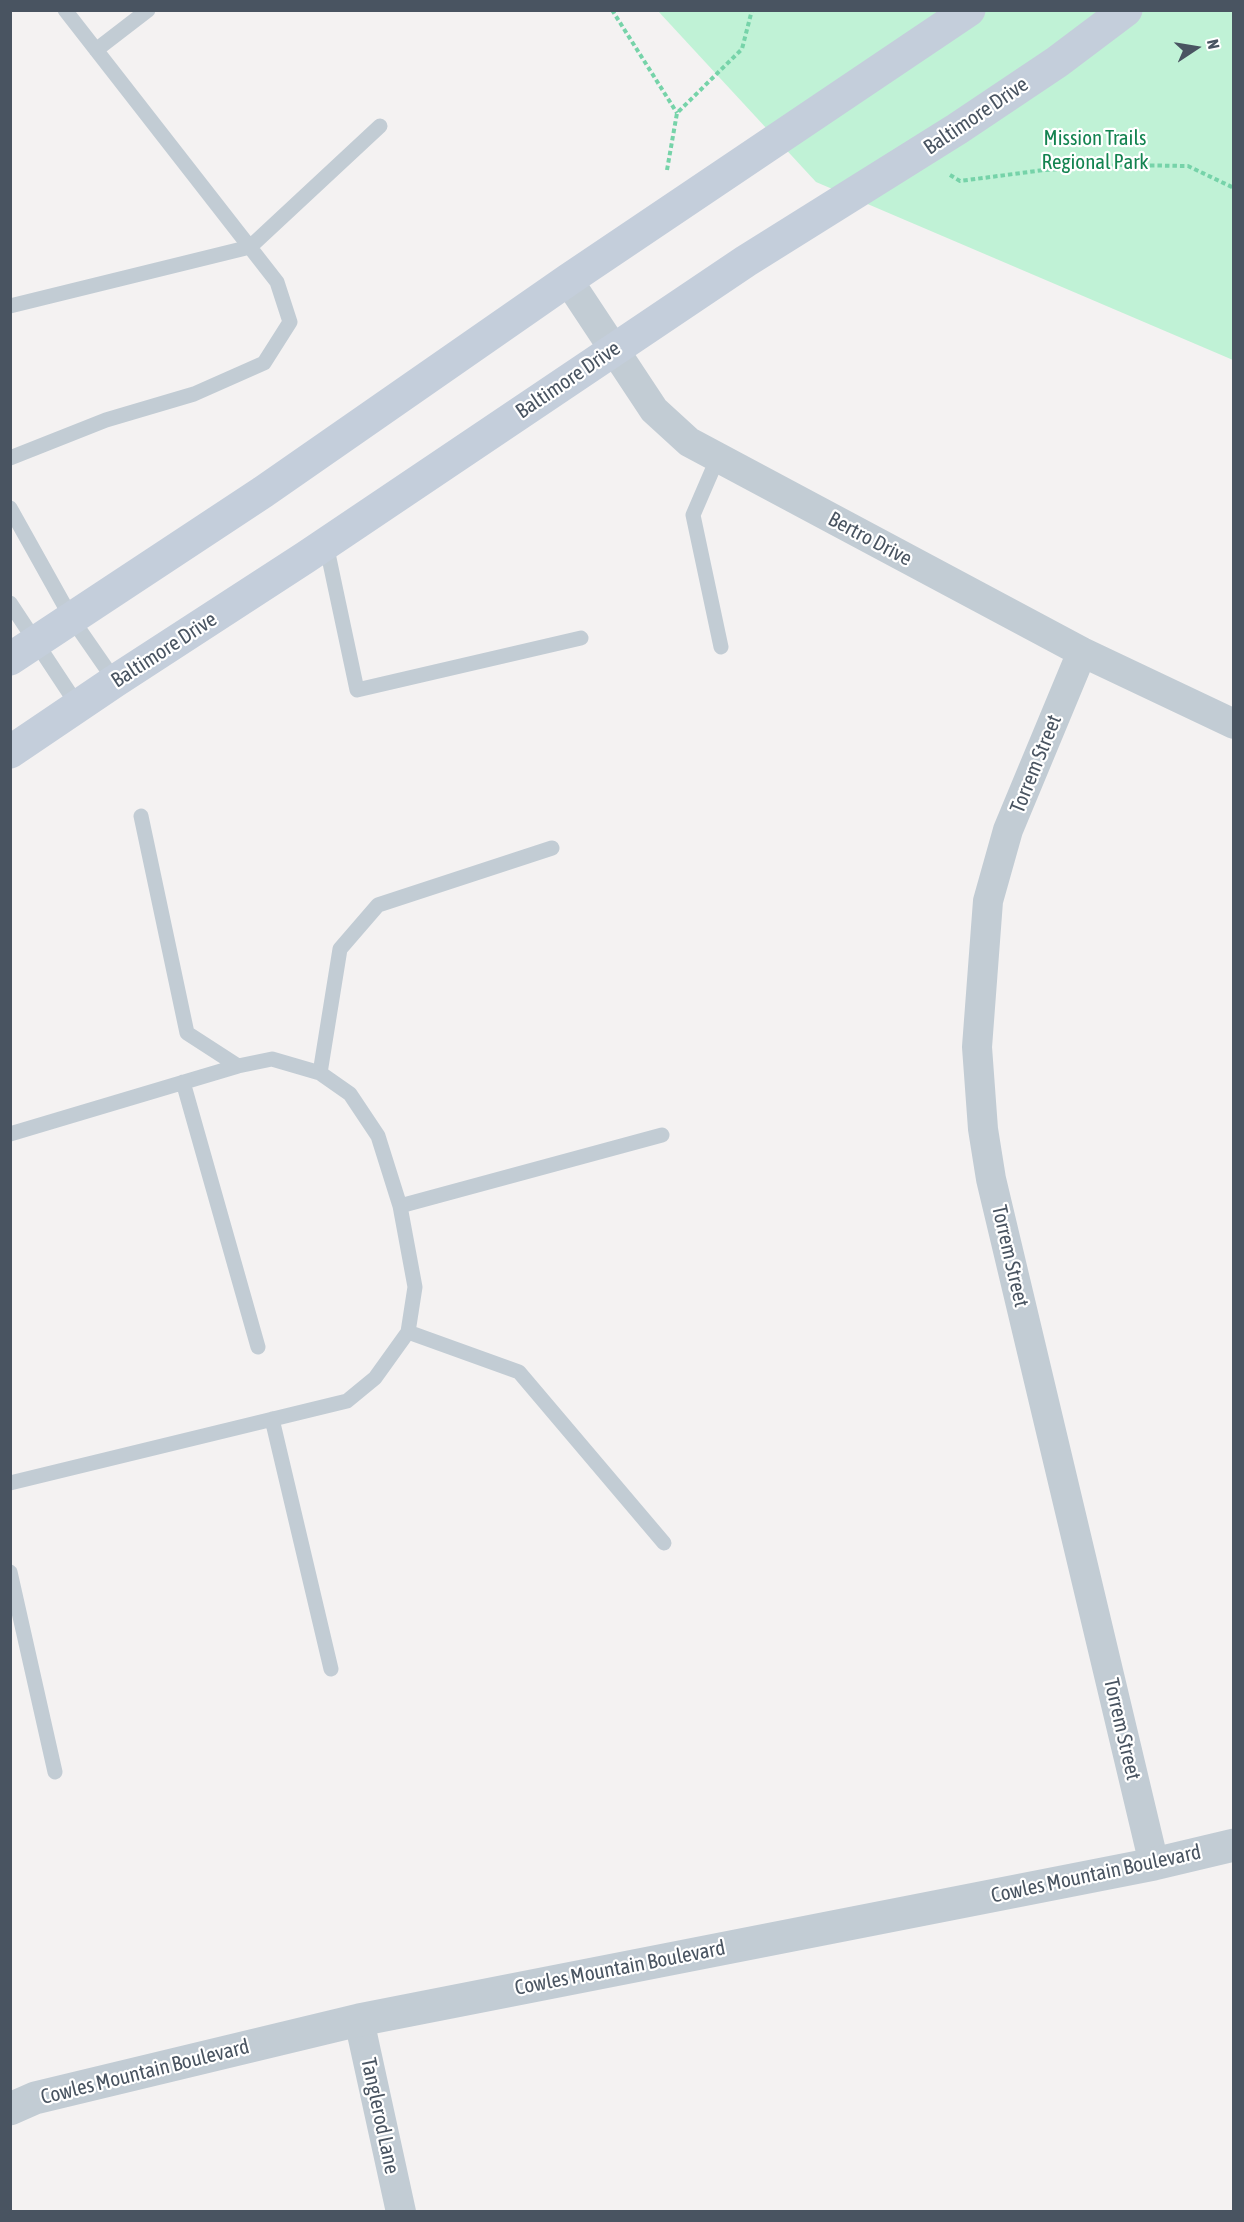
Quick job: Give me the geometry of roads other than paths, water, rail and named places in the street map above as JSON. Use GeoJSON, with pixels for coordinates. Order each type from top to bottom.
{"type":"FeatureCollection","features":[{"type":"Feature","properties":{"kind":"main road"},"geometry":{"type":"LineString","coordinates":[[24,651],[264,492],[568,280],[969,10]]}},
{"type":"Feature","properties":{"kind":"main road","name":"Baltimore Drive"},"geometry":{"type":"LineString","coordinates":[[10,752],[114,681],[326,544],[746,261],[915,156],[1057,62],[1126,10]]}},
{"type":"Feature","properties":{"kind":"street","name":"Bertro Drive"},"geometry":{"type":"LineString","coordinates":[[568,280],[654,410],[689,442],[1082,652],[1233,724]]}},
{"type":"Feature","properties":{"kind":"street","name":"Torrem Street"},"geometry":{"type":"LineString","coordinates":[[1082,652],[1008,830],[988,901],[977,1047],[982,1129],[991,1179],[1154,1864]]}},
{"type":"Feature","properties":{"kind":"street","name":"Cowles Mountain Boulevard"},"geometry":{"type":"LineString","coordinates":[[10,2109],[35,2098],[359,2020],[1154,1864],[1233,1845]]}},
{"type":"Feature","properties":{"kind":"street","name":"Tanglerod Lane"},"geometry":{"type":"LineString","coordinates":[[359,2020],[401,2211]]}},
{"type":"Feature","properties":{"kind":"lane"},"geometry":{"type":"LineString","coordinates":[[10,458],[106,420],[194,394],[264,363],[290,322],[277,282],[65,10]]}},
{"type":"Feature","properties":{"kind":"lane"},"geometry":{"type":"LineString","coordinates":[[96,50],[148,10]]}},
{"type":"Feature","properties":{"kind":"lane"},"geometry":{"type":"LineString","coordinates":[[10,306],[250,246],[381,126]]}},
{"type":"Feature","properties":{"kind":"lane"},"geometry":{"type":"LineString","coordinates":[[718,457],[693,515],[721,647]]}},
{"type":"Feature","properties":{"kind":"lane"},"geometry":{"type":"LineString","coordinates":[[10,508],[72,619],[114,681]]}},
{"type":"Feature","properties":{"kind":"lane"},"geometry":{"type":"LineString","coordinates":[[326,544],[357,690],[581,638]]}},
{"type":"Feature","properties":{"kind":"lane"},"geometry":{"type":"LineString","coordinates":[[10,603],[24,651],[78,706]]}},
{"type":"Feature","properties":{"kind":"lane"},"geometry":{"type":"LineString","coordinates":[[141,816],[187,1033],[238,1066]]}},
{"type":"Feature","properties":{"kind":"lane"},"geometry":{"type":"LineString","coordinates":[[320,1072],[340,949],[378,905],[552,848]]}},
{"type":"Feature","properties":{"kind":"lane"},"geometry":{"type":"LineString","coordinates":[[10,1134],[238,1066],[272,1059],[320,1072],[350,1094],[378,1136],[400,1206],[414,1287],[408,1332],[375,1378],[347,1401],[10,1483]]}},
{"type":"Feature","properties":{"kind":"lane"},"geometry":{"type":"LineString","coordinates":[[183,1082],[258,1347]]}},
{"type":"Feature","properties":{"kind":"lane"},"geometry":{"type":"LineString","coordinates":[[400,1206],[662,1135]]}},
{"type":"Feature","properties":{"kind":"lane"},"geometry":{"type":"LineString","coordinates":[[408,1332],[519,1372],[664,1543]]}},
{"type":"Feature","properties":{"kind":"lane"},"geometry":{"type":"LineString","coordinates":[[272,1419],[331,1669]]}},
{"type":"Feature","properties":{"kind":"lane"},"geometry":{"type":"LineString","coordinates":[[10,1572],[55,1772]]}},
{"type":"Feature","properties":{"kind":"park label","name":"Mission Trails Regional Park"},"geometry":{"type":"Point","coordinates":[1095,150]}}]}
